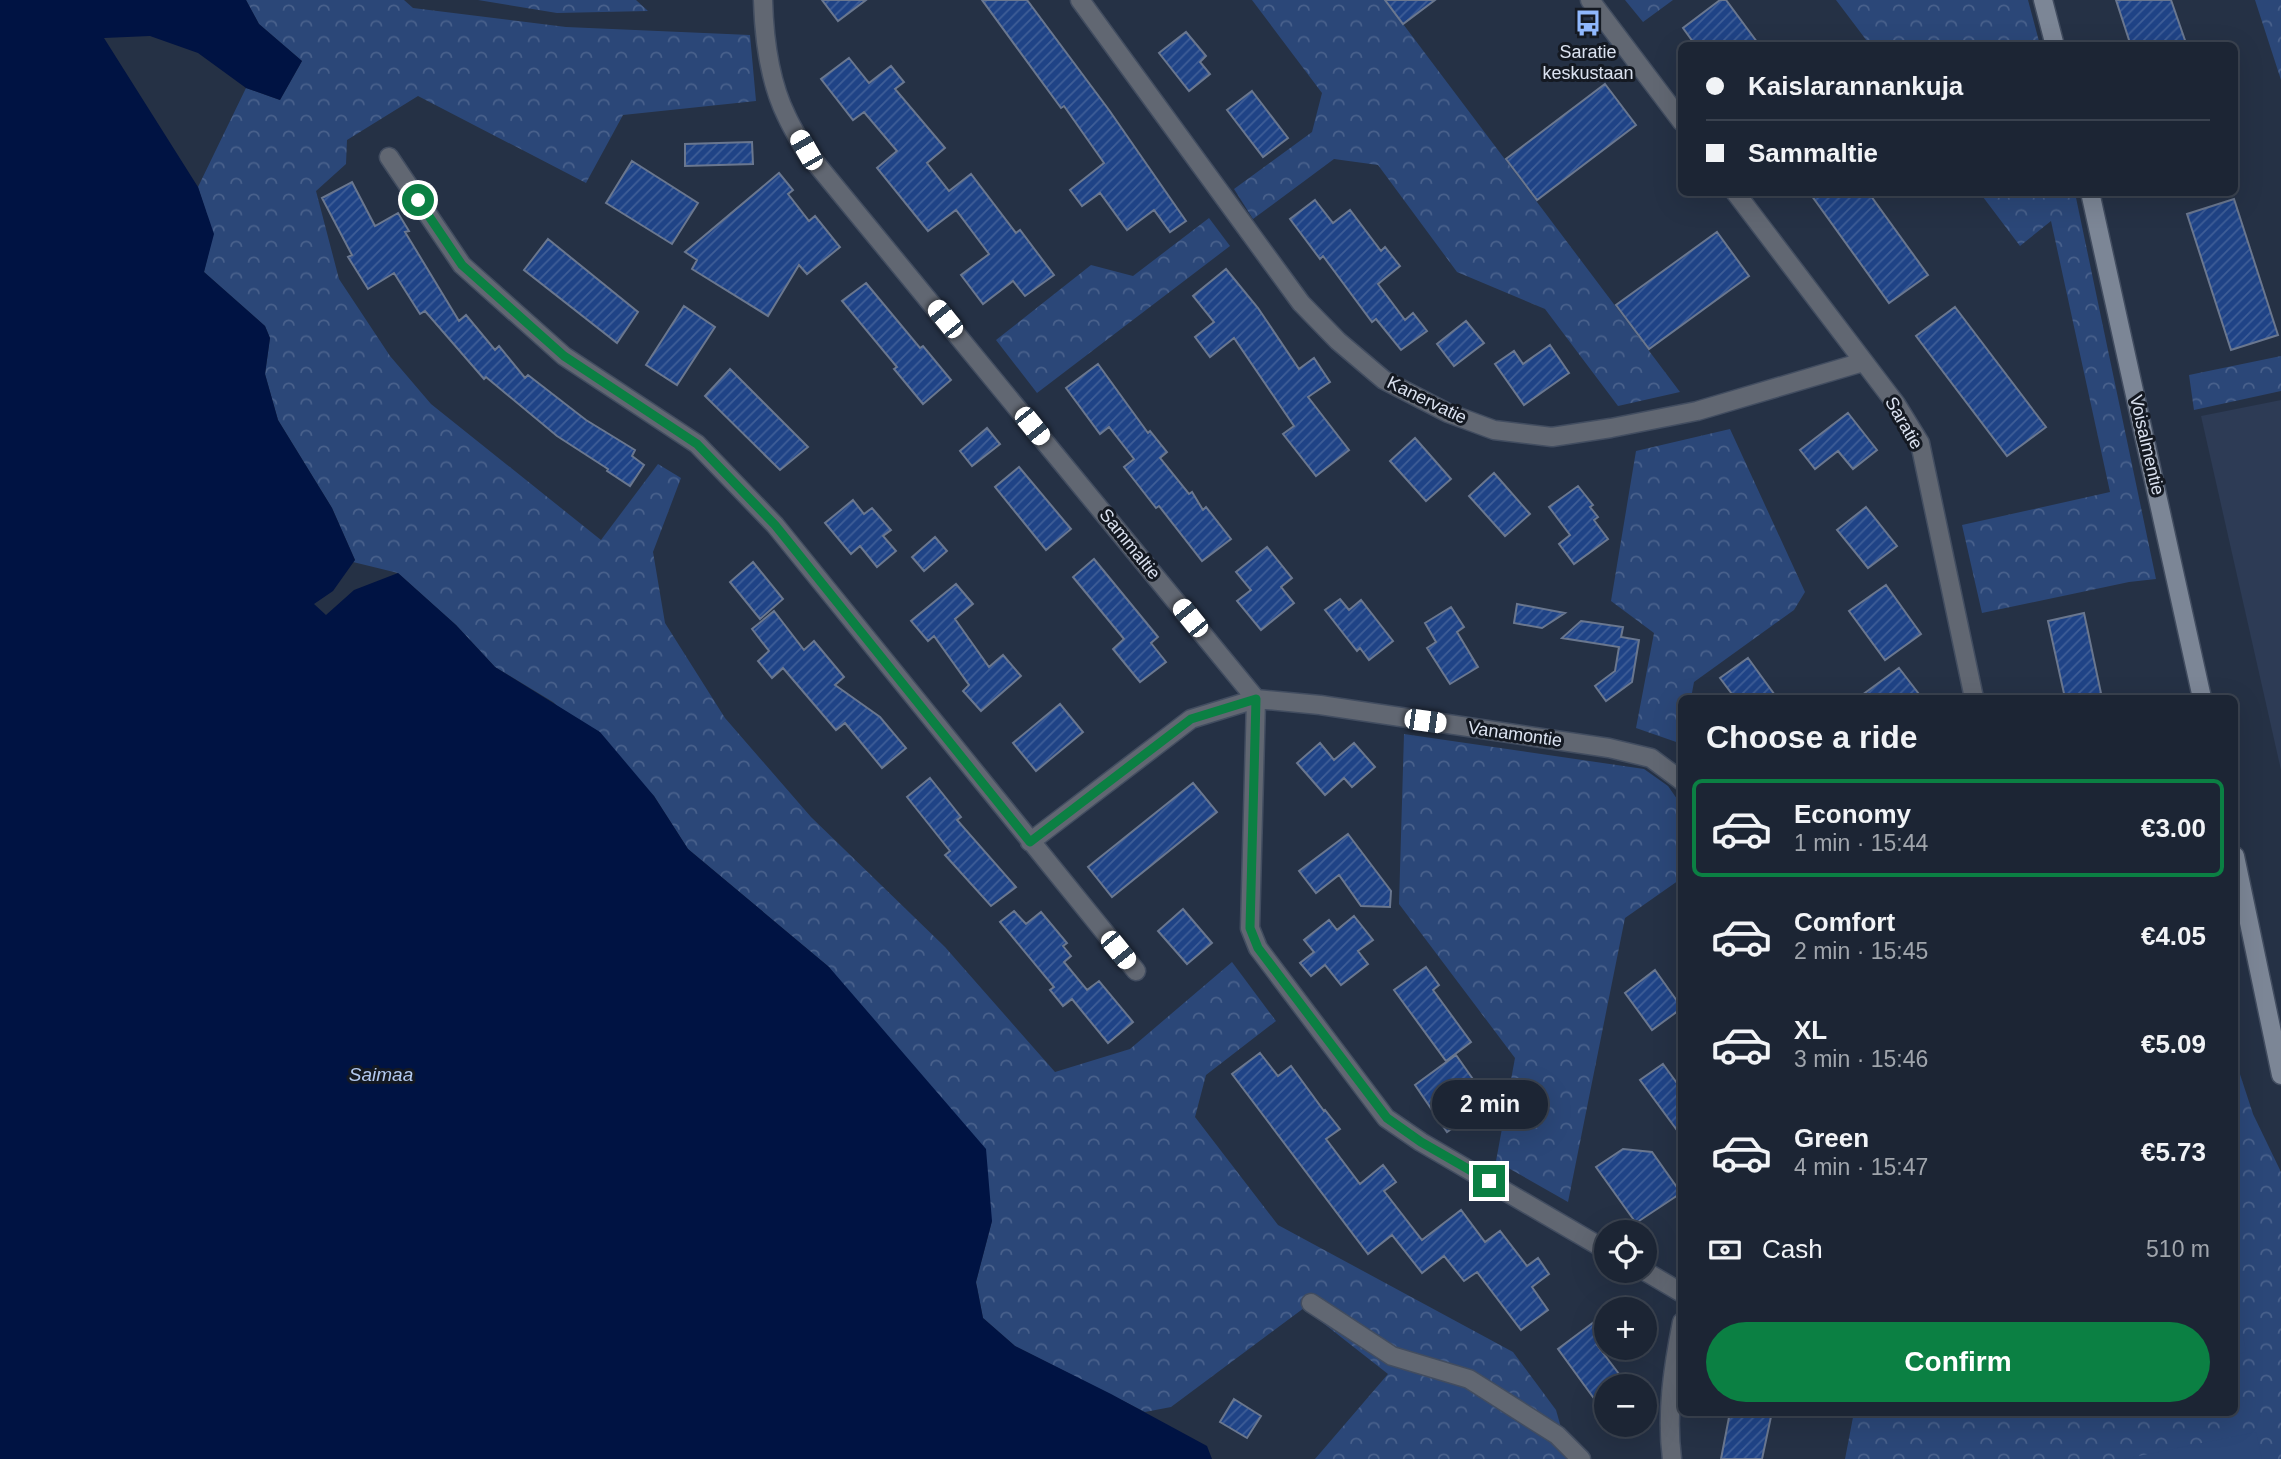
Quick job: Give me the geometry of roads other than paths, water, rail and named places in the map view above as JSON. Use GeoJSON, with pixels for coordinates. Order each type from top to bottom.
{"type":"FeatureCollection","features":[{"type":"Feature","properties":{"kind":"street","name":"Sammaltie"},"geometry":{"type":"LineString","coordinates":[[763,0],[770,64],[785,115],[806,150],[1256,699]]}},
{"type":"Feature","properties":{"kind":"street","name":"Kanervatie"},"geometry":{"type":"LineString","coordinates":[[1080,0],[1301,303],[1338,341],[1384,380],[1448,413],[1494,430],[1552,437],[1697,411],[1863,362]]}},
{"type":"Feature","properties":{"kind":"street"},"geometry":{"type":"LineString","coordinates":[[1590,0],[1678,116]]}},
{"type":"Feature","properties":{"kind":"street"},"geometry":{"type":"LineString","coordinates":[[2043,0],[2053,42]]}},
{"type":"Feature","properties":{"kind":"street"},"geometry":{"type":"LineString","coordinates":[[389,157],[462,265],[564,356],[697,444],[775,525],[1136,971]]}},
{"type":"Feature","properties":{"kind":"street","name":"Saratie"},"geometry":{"type":"LineString","coordinates":[[1738,196],[1896,404],[1920,443],[1973,695]]}},
{"type":"Feature","properties":{"kind":"street","name":"Voisalmentie"},"geometry":{"type":"LineString","coordinates":[[2092,196],[2201,695]]}},
{"type":"Feature","properties":{"kind":"street","name":"Vanamontie"},"geometry":{"type":"LineString","coordinates":[[1256,699],[1320,705],[1609,748],[1651,758],[1678,778]]}},
{"type":"Feature","properties":{"kind":"street"},"geometry":{"type":"LineString","coordinates":[[1030,842],[1191,719],[1256,699],[1250,928],[1258,948],[1387,1118],[1421,1142],[1594,1243]]}},
{"type":"Feature","properties":{"kind":"street"},"geometry":{"type":"LineString","coordinates":[[2238,870],[2281,1075]]}},
{"type":"Feature","properties":{"kind":"street"},"geometry":{"type":"LineString","coordinates":[[1657,1278],[1678,1291]]}},
{"type":"Feature","properties":{"kind":"street"},"geometry":{"type":"LineString","coordinates":[[1311,1303],[1392,1356],[1469,1379],[1558,1435],[1581,1459]]}},
{"type":"Feature","properties":{"kind":"street"},"geometry":{"type":"LineString","coordinates":[[1672,1459],[1671,1404],[1678,1342]]}},
{"type":"Feature","properties":{"kind":"water","name":"Saimaa"},"geometry":{"type":"Polygon","coordinates":[[[0,0],[246,0],[259,24],[302,61],[280,100],[246,88],[198,53],[150,36],[104,38],[198,187],[214,234],[204,272],[265,326],[270,338],[265,374],[278,420],[332,508],[355,560],[333,591],[314,604],[326,615],[354,590],[398,573],[456,625],[495,667],[600,732],[654,796],[688,849],[829,967],[986,1149],[992,1221],[976,1282],[983,1318],[1015,1346],[1207,1446],[1212,1459],[0,1459],[0,0]]]}},
{"type":"Feature","properties":{"kind":"place","name":"Saratie keskustaan"},"geometry":{"type":"Point","coordinates":[1588,23]}}]}
